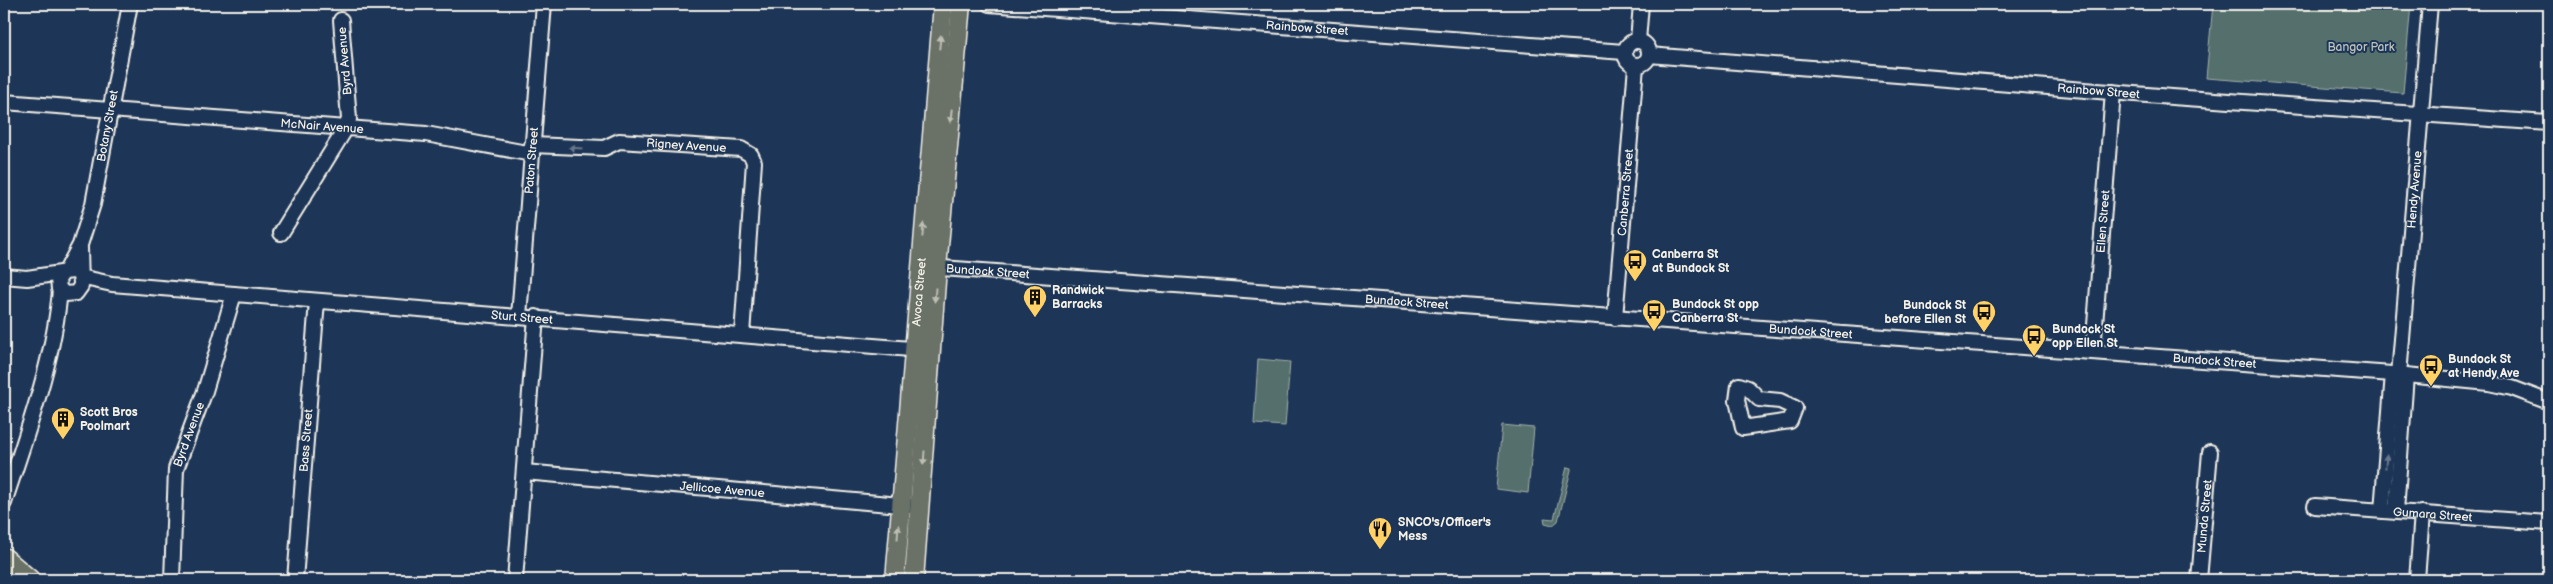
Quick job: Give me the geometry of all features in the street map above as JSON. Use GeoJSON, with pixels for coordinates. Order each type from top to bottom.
{"type":"FeatureCollection","features":[{"type":"Feature","properties":{"kind":"main road","name":"Avoca Street"},"geometry":{"type":"LineString","coordinates":[[914,580],[931,351],[929,267],[943,4]]}},
{"type":"Feature","properties":{"kind":"main road","name":"Avoca Street"},"geometry":{"type":"LineString","coordinates":[[895,580],[913,349],[929,267],[961,4]]}},
{"type":"Feature","properties":{"kind":"main road"},"geometry":{"type":"LineString","coordinates":[[4,557],[31,580]]}},
{"type":"Feature","properties":{"kind":"street","name":"Botany Street"},"geometry":{"type":"LineString","coordinates":[[64,272],[80,245],[92,204],[130,4]]}},
{"type":"Feature","properties":{"kind":"street","name":"Paton Street"},"geometry":{"type":"LineString","coordinates":[[520,316],[544,4]]}},
{"type":"Feature","properties":{"kind":"street","name":"Rainbow Street"},"geometry":{"type":"LineString","coordinates":[[989,4],[1624,52]]}},
{"type":"Feature","properties":{"kind":"street"},"geometry":{"type":"LineString","coordinates":[[1638,41],[1641,4]]}},
{"type":"Feature","properties":{"kind":"street","name":"Hendy Avenue"},"geometry":{"type":"LineString","coordinates":[[2382,510],[2399,375],[2430,4]]}},
{"type":"Feature","properties":{"kind":"street","name":"Byrd Avenue"},"geometry":{"type":"LineString","coordinates":[[282,234],[350,119],[342,20]]}},
{"type":"Feature","properties":{"kind":"street"},"geometry":{"type":"LineString","coordinates":[[1638,41],[1648,47],[1649,55],[1646,62],[1636,66],[1626,60],[1624,52],[1630,42],[1638,41]]}},
{"type":"Feature","properties":{"kind":"street","name":"Rainbow Street"},"geometry":{"type":"LineString","coordinates":[[1649,55],[2113,92],[2549,123]]}},
{"type":"Feature","properties":{"kind":"street","name":"Canberra Street"},"geometry":{"type":"LineString","coordinates":[[1616,318],[1636,66]]}},
{"type":"Feature","properties":{"kind":"street","name":"Ellen Street"},"geometry":{"type":"LineString","coordinates":[[2093,351],[2113,92]]}},
{"type":"Feature","properties":{"kind":"street","name":"McNair Avenue"},"geometry":{"type":"LineString","coordinates":[[4,102],[426,134],[532,149]]}},
{"type":"Feature","properties":{"kind":"street","name":"Rigney Avenue"},"geometry":{"type":"LineString","coordinates":[[532,149],[604,148],[619,141],[742,149],[751,156],[754,162],[742,335]]}},
{"type":"Feature","properties":{"kind":"street","name":"Botany Street"},"geometry":{"type":"LineString","coordinates":[[79,284],[80,245]]}},
{"type":"Feature","properties":{"kind":"street","name":"Bundock Street"},"geometry":{"type":"LineString","coordinates":[[929,267],[2093,351],[2399,375],[2490,383],[2512,388],[2549,402]]}},
{"type":"Feature","properties":{"kind":"street"},"geometry":{"type":"LineString","coordinates":[[26,278],[74,271],[79,284]]}},
{"type":"Feature","properties":{"kind":"street"},"geometry":{"type":"LineString","coordinates":[[4,503],[57,322],[58,282],[64,272]]}},
{"type":"Feature","properties":{"kind":"street"},"geometry":{"type":"LineString","coordinates":[[4,276],[26,278],[59,289],[66,294],[79,284]]}},
{"type":"Feature","properties":{"kind":"street"},"geometry":{"type":"LineString","coordinates":[[57,322],[79,284]]}},
{"type":"Feature","properties":{"kind":"street","name":"Sturt Street"},"geometry":{"type":"LineString","coordinates":[[79,284],[112,284],[536,317],[931,351]]}},
{"type":"Feature","properties":{"kind":"street","name":"Byrd Avenue"},"geometry":{"type":"LineString","coordinates":[[172,580],[176,469],[205,391],[234,294]]}},
{"type":"Feature","properties":{"kind":"street","name":"Bass Street"},"geometry":{"type":"LineString","coordinates":[[295,580],[317,301]]}},
{"type":"Feature","properties":{"kind":"street"},"geometry":{"type":"LineString","coordinates":[[515,580],[536,317]]}},
{"type":"Feature","properties":{"kind":"street","name":"Hendy Avenue"},"geometry":{"type":"LineString","coordinates":[[2396,511],[2399,375]]}},
{"type":"Feature","properties":{"kind":"street","name":"Munda Street"},"geometry":{"type":"LineString","coordinates":[[2200,580],[2210,452]]}},
{"type":"Feature","properties":{"kind":"street","name":"Jellicoe Avenue"},"geometry":{"type":"LineString","coordinates":[[524,472],[920,507]]}},
{"type":"Feature","properties":{"kind":"street","name":"Gumara Street"},"geometry":{"type":"LineString","coordinates":[[2315,506],[2549,523]]}},
{"type":"Feature","properties":{"kind":"street"},"geometry":{"type":"LineString","coordinates":[[2417,580],[2422,513]]}},
{"type":"Feature","properties":{"kind":"green space","name":"Bangor Park"},"geometry":{"type":"Polygon","coordinates":[[[2213,4],[2411,4],[2403,93],[2206,78],[2213,4]]]}},
{"type":"Feature","properties":{"kind":"green space"},"geometry":{"type":"Polygon","coordinates":[[[1258,359],[1290,362],[1285,426],[1254,424],[1258,359]]]}},
{"type":"Feature","properties":{"kind":"green space"},"geometry":{"type":"Polygon","coordinates":[[[1502,425],[1534,428],[1528,493],[1496,489],[1502,425]]]}},
{"type":"Feature","properties":{"kind":"green space"},"geometry":{"type":"Polygon","coordinates":[[[1567,467],[1571,468],[1571,470],[1558,521],[1553,525],[1545,523],[1544,518],[1554,519],[1567,467]]]}},
{"type":"Feature","properties":{"kind":"place","name":"Canberra St at Bundock St"},"geometry":{"type":"Point","coordinates":[1635,282]}},
{"type":"Feature","properties":{"kind":"place","name":"Randwick Barracks"},"geometry":{"type":"Point","coordinates":[1035,318]}},
{"type":"Feature","properties":{"kind":"place","name":"Bundock St opp Canberra St"},"geometry":{"type":"Point","coordinates":[1654,332]}},
{"type":"Feature","properties":{"kind":"place","name":"Bundock St before Ellen St"},"geometry":{"type":"Point","coordinates":[1984,333]}},
{"type":"Feature","properties":{"kind":"place","name":"Bundock St opp Ellen St"},"geometry":{"type":"Point","coordinates":[2034,357]}},
{"type":"Feature","properties":{"kind":"place","name":"Bundock St at Hendy Ave"},"geometry":{"type":"Point","coordinates":[2431,387]}},
{"type":"Feature","properties":{"kind":"place","name":"Scott Bros Poolmart"},"geometry":{"type":"Point","coordinates":[63,440]}},
{"type":"Feature","properties":{"kind":"place","name":"SNCO's/Officer's Mess"},"geometry":{"type":"Point","coordinates":[1380,550]}}]}
